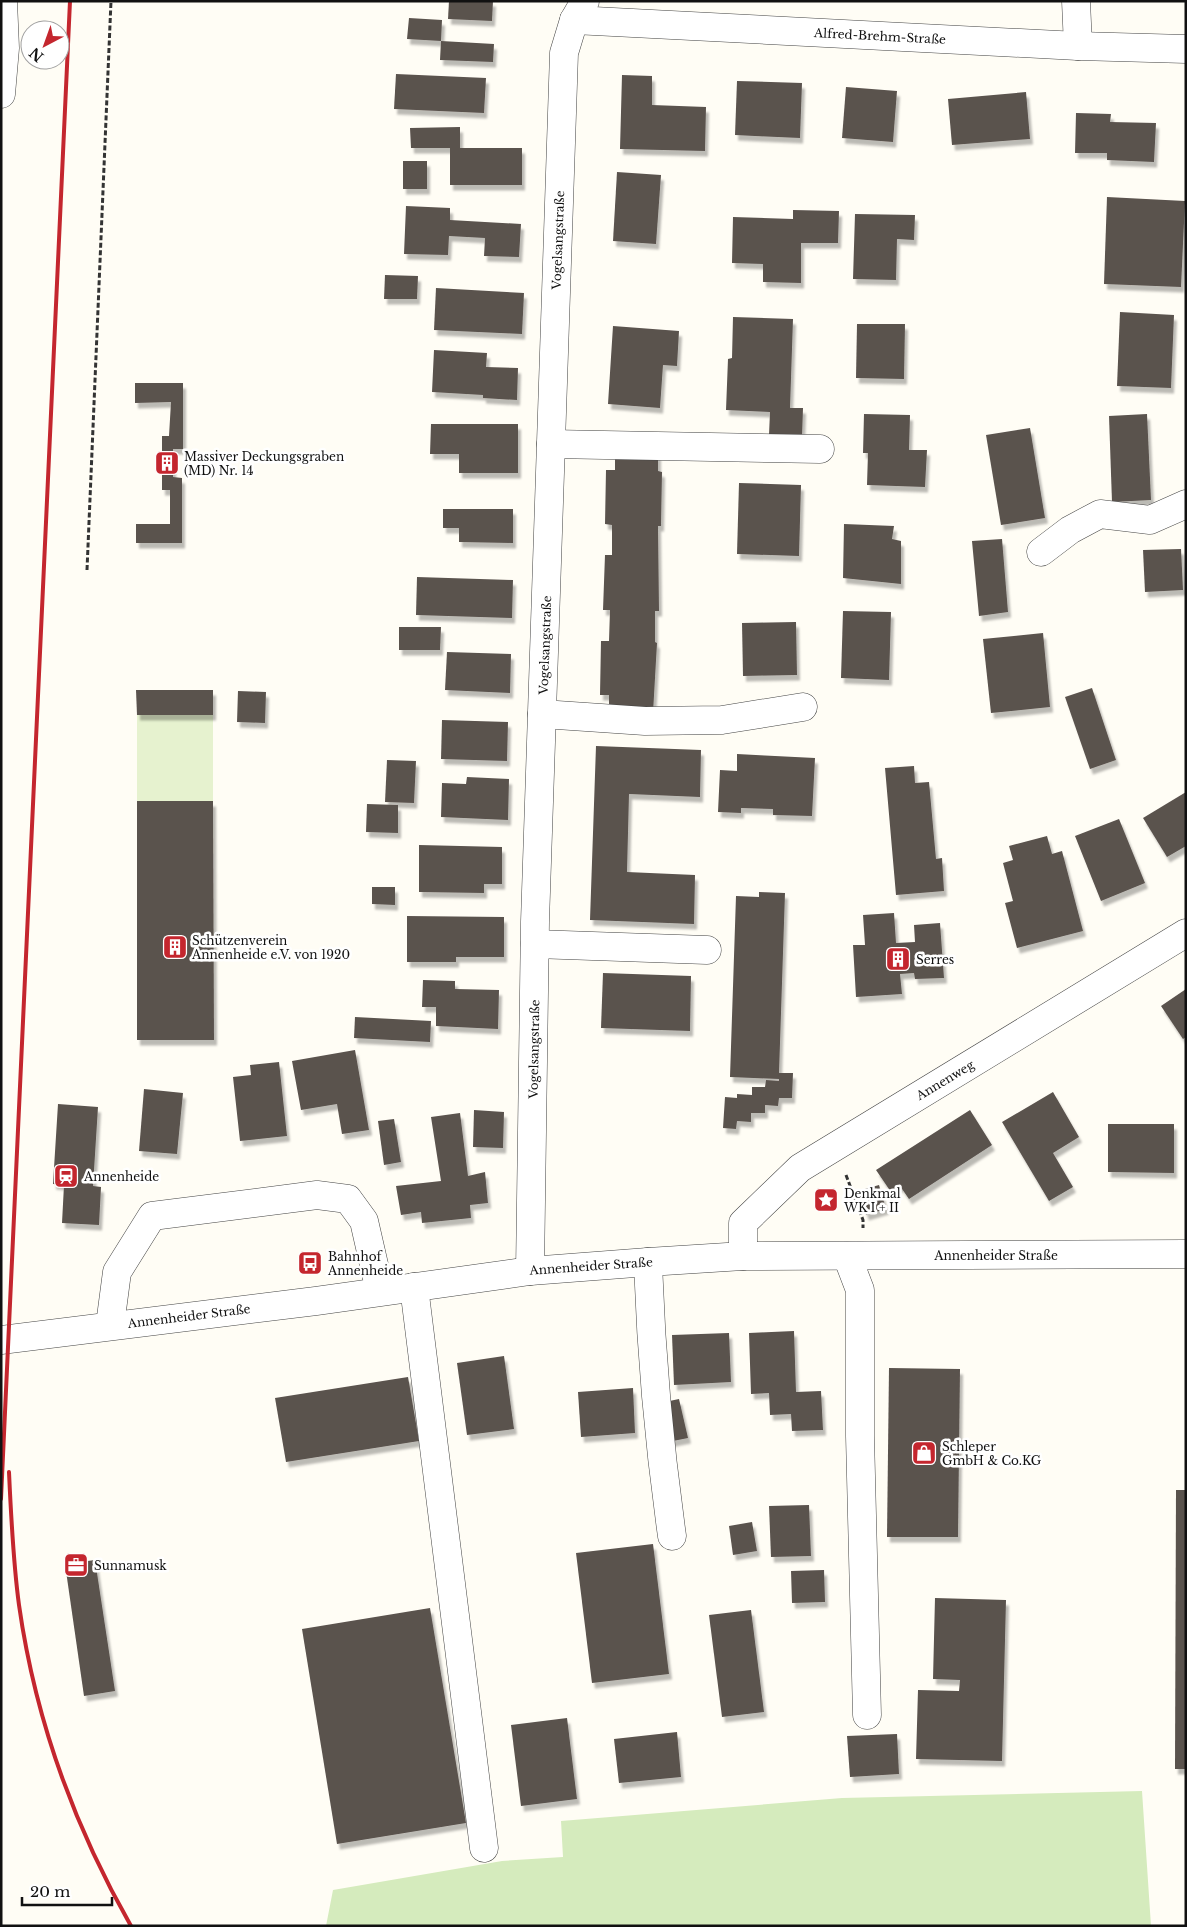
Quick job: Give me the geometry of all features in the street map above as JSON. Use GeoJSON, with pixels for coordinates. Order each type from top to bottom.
{"type":"FeatureCollection","features":[{"type":"Feature","properties":{"kind":"street"},"geometry":{"type":"LineString","coordinates":[[1,94],[5,48],[4,1]]}},
{"type":"Feature","properties":{"kind":"street"},"geometry":{"type":"LineString","coordinates":[[1076,1],[1078,46]]}},
{"type":"Feature","properties":{"kind":"street","name":"Alfred-Brehm-Straße"},"geometry":{"type":"LineString","coordinates":[[574,8],[1078,46],[1186,49]]}},
{"type":"Feature","properties":{"kind":"street","name":"Vogelsangstraße"},"geometry":{"type":"LineString","coordinates":[[530,1270],[535,944],[564,53],[574,8]]}},
{"type":"Feature","properties":{"kind":"street"},"geometry":{"type":"LineString","coordinates":[[551,444],[820,449]]}},
{"type":"Feature","properties":{"kind":"street"},"geometry":{"type":"LineString","coordinates":[[1041,552],[1070,530],[1100,514],[1150,520],[1186,504]]}},
{"type":"Feature","properties":{"kind":"street"},"geometry":{"type":"LineString","coordinates":[[542,714],[645,721],[722,720],[803,707]]}},
{"type":"Feature","properties":{"kind":"street","name":"Annenweg"},"geometry":{"type":"LineString","coordinates":[[743,1256],[743,1223],[800,1168],[1186,933]]}},
{"type":"Feature","properties":{"kind":"street"},"geometry":{"type":"LineString","coordinates":[[535,944],[707,950]]}},
{"type":"Feature","properties":{"kind":"street"},"geometry":{"type":"LineString","coordinates":[[110,1325],[117,1272],[152,1216],[317,1195],[348,1199],[364,1221],[380,1291]]}},
{"type":"Feature","properties":{"kind":"street","name":"Annenheider Straße"},"geometry":{"type":"LineString","coordinates":[[1,1340],[414,1287],[530,1270],[743,1256],[1186,1254]]}},
{"type":"Feature","properties":{"kind":"street"},"geometry":{"type":"LineString","coordinates":[[855,1256],[860,1290],[860,1436],[867,1715]]}},
{"type":"Feature","properties":{"kind":"street"},"geometry":{"type":"LineString","coordinates":[[648,1262],[650,1347],[658,1443],[672,1536]]}},
{"type":"Feature","properties":{"kind":"street"},"geometry":{"type":"LineString","coordinates":[[414,1287],[484,1848]]}},
{"type":"Feature","properties":{"kind":"path"},"geometry":{"type":"LineString","coordinates":[[87,570],[111,1]]}},
{"type":"Feature","properties":{"kind":"path"},"geometry":{"type":"LineString","coordinates":[[835,1147],[864,1220],[855,1256]]}},
{"type":"Feature","properties":{"kind":"green space"},"geometry":{"type":"Polygon","coordinates":[[[137,715],[213,715],[213,801],[137,801],[137,715]]]}},
{"type":"Feature","properties":{"kind":"green space"},"geometry":{"type":"Polygon","coordinates":[[[1142,1791],[1151,1926],[326,1926],[333,1890],[502,1861],[563,1857],[561,1821],[842,1798],[1142,1791]]]}},
{"type":"Feature","properties":{"kind":"building"},"geometry":{"type":"Polygon","coordinates":[[[449,1],[493,1],[492,21],[448,19],[449,1]]]}},
{"type":"Feature","properties":{"kind":"building"},"geometry":{"type":"Polygon","coordinates":[[[409,18],[442,20],[441,41],[407,39],[409,18]]]}},
{"type":"Feature","properties":{"kind":"building"},"geometry":{"type":"Polygon","coordinates":[[[441,41],[494,44],[493,62],[440,60],[441,41]]]}},
{"type":"Feature","properties":{"kind":"building"},"geometry":{"type":"Polygon","coordinates":[[[396,74],[486,78],[484,113],[394,109],[396,74]]]}},
{"type":"Feature","properties":{"kind":"building"},"geometry":{"type":"Polygon","coordinates":[[[622,75],[652,76],[652,105],[706,107],[705,151],[620,149],[622,75]]]}},
{"type":"Feature","properties":{"kind":"building"},"geometry":{"type":"Polygon","coordinates":[[[737,81],[802,83],[800,138],[735,135],[737,81]]]}},
{"type":"Feature","properties":{"kind":"building"},"geometry":{"type":"Polygon","coordinates":[[[846,87],[897,91],[893,142],[842,138],[846,87]]]}},
{"type":"Feature","properties":{"kind":"building"},"geometry":{"type":"Polygon","coordinates":[[[1026,92],[1030,139],[952,145],[948,99],[1026,92]]]}},
{"type":"Feature","properties":{"kind":"building"},"geometry":{"type":"Polygon","coordinates":[[[1076,113],[1111,114],[1110,122],[1156,123],[1154,162],[1107,160],[1107,153],[1075,153],[1076,113]]]}},
{"type":"Feature","properties":{"kind":"building"},"geometry":{"type":"Polygon","coordinates":[[[460,127],[460,148],[522,148],[522,185],[450,185],[450,148],[411,148],[410,128],[460,127]]]}},
{"type":"Feature","properties":{"kind":"building"},"geometry":{"type":"Polygon","coordinates":[[[403,161],[427,161],[427,189],[403,189],[403,161]]]}},
{"type":"Feature","properties":{"kind":"building"},"geometry":{"type":"Polygon","coordinates":[[[617,172],[661,175],[656,244],[613,241],[617,172]]]}},
{"type":"Feature","properties":{"kind":"building"},"geometry":{"type":"Polygon","coordinates":[[[1107,197],[1185,201],[1181,287],[1104,284],[1107,197]]]}},
{"type":"Feature","properties":{"kind":"building"},"geometry":{"type":"Polygon","coordinates":[[[406,206],[450,208],[450,220],[521,224],[519,257],[484,256],[485,238],[449,236],[448,255],[404,254],[406,206]]]}},
{"type":"Feature","properties":{"kind":"building"},"geometry":{"type":"Polygon","coordinates":[[[793,210],[839,211],[838,243],[801,243],[801,283],[763,282],[763,264],[732,263],[733,217],[793,219],[793,210]]]}},
{"type":"Feature","properties":{"kind":"building"},"geometry":{"type":"Polygon","coordinates":[[[855,214],[915,215],[914,240],[897,239],[896,280],[853,279],[855,214]]]}},
{"type":"Feature","properties":{"kind":"building"},"geometry":{"type":"Polygon","coordinates":[[[385,275],[418,276],[417,299],[384,299],[385,275]]]}},
{"type":"Feature","properties":{"kind":"building"},"geometry":{"type":"Polygon","coordinates":[[[436,288],[524,293],[522,334],[434,330],[436,288]]]}},
{"type":"Feature","properties":{"kind":"building"},"geometry":{"type":"Polygon","coordinates":[[[1120,312],[1174,315],[1171,388],[1117,386],[1120,312]]]}},
{"type":"Feature","properties":{"kind":"building"},"geometry":{"type":"Polygon","coordinates":[[[733,317],[793,319],[790,408],[803,408],[802,437],[769,435],[770,412],[726,410],[728,359],[732,358],[733,317]]]}},
{"type":"Feature","properties":{"kind":"building"},"geometry":{"type":"Polygon","coordinates":[[[857,324],[905,324],[904,379],[856,378],[857,324]]]}},
{"type":"Feature","properties":{"kind":"building"},"geometry":{"type":"Polygon","coordinates":[[[613,326],[679,331],[677,366],[663,365],[660,408],[608,404],[613,326]]]}},
{"type":"Feature","properties":{"kind":"building"},"geometry":{"type":"Polygon","coordinates":[[[434,350],[487,353],[486,367],[518,368],[517,400],[483,398],[483,395],[432,392],[434,350]]]}},
{"type":"Feature","properties":{"kind":"building","name":"Massiver Deckungsgraben (MD) Nr. 14"},"geometry":{"type":"Polygon","coordinates":[[[135,383],[183,383],[183,449],[173,449],[173,477],[182,478],[182,543],[136,543],[136,524],[170,524],[170,490],[162,490],[162,436],[169,436],[171,402],[135,403],[135,383]]]}},
{"type":"Feature","properties":{"kind":"building"},"geometry":{"type":"Polygon","coordinates":[[[864,414],[910,415],[909,450],[927,450],[925,487],[867,485],[868,453],[863,453],[864,414]]]}},
{"type":"Feature","properties":{"kind":"building"},"geometry":{"type":"Polygon","coordinates":[[[1147,414],[1151,500],[1112,502],[1109,416],[1147,414]]]}},
{"type":"Feature","properties":{"kind":"building"},"geometry":{"type":"Polygon","coordinates":[[[431,424],[518,424],[518,473],[459,473],[459,454],[430,454],[431,424]]]}},
{"type":"Feature","properties":{"kind":"building"},"geometry":{"type":"Polygon","coordinates":[[[1030,428],[1045,518],[1001,525],[986,435],[1030,428]]]}},
{"type":"Feature","properties":{"kind":"building"},"geometry":{"type":"Polygon","coordinates":[[[615,454],[658,454],[658,471],[662,472],[661,526],[658,526],[659,611],[655,611],[655,642],[657,643],[653,713],[609,712],[609,695],[600,695],[601,641],[609,641],[610,610],[603,610],[605,555],[612,555],[612,525],[605,524],[606,470],[615,470],[615,454]]]}},
{"type":"Feature","properties":{"kind":"building"},"geometry":{"type":"Polygon","coordinates":[[[739,483],[801,485],[799,556],[737,554],[739,483]]]}},
{"type":"Feature","properties":{"kind":"building"},"geometry":{"type":"Polygon","coordinates":[[[443,509],[513,509],[513,543],[459,542],[459,528],[443,528],[443,509]]]}},
{"type":"Feature","properties":{"kind":"building"},"geometry":{"type":"Polygon","coordinates":[[[844,524],[894,526],[892,539],[901,541],[901,584],[843,578],[844,524]]]}},
{"type":"Feature","properties":{"kind":"building"},"geometry":{"type":"Polygon","coordinates":[[[1002,539],[1008,612],[979,616],[972,541],[1002,539]]]}},
{"type":"Feature","properties":{"kind":"building"},"geometry":{"type":"Polygon","coordinates":[[[1181,549],[1183,590],[1145,592],[1143,550],[1181,549]]]}},
{"type":"Feature","properties":{"kind":"building"},"geometry":{"type":"Polygon","coordinates":[[[417,577],[513,580],[512,618],[416,615],[417,577]]]}},
{"type":"Feature","properties":{"kind":"building"},"geometry":{"type":"Polygon","coordinates":[[[843,611],[891,612],[889,680],[841,678],[843,611]]]}},
{"type":"Feature","properties":{"kind":"building"},"geometry":{"type":"Polygon","coordinates":[[[796,622],[797,675],[743,676],[742,623],[796,622]]]}},
{"type":"Feature","properties":{"kind":"building"},"geometry":{"type":"Polygon","coordinates":[[[399,627],[441,627],[440,650],[399,650],[399,627]]]}},
{"type":"Feature","properties":{"kind":"building"},"geometry":{"type":"Polygon","coordinates":[[[1043,633],[1050,707],[991,713],[983,639],[1043,633]]]}},
{"type":"Feature","properties":{"kind":"building"},"geometry":{"type":"Polygon","coordinates":[[[447,652],[511,654],[510,693],[445,690],[447,652]]]}},
{"type":"Feature","properties":{"kind":"building"},"geometry":{"type":"Polygon","coordinates":[[[1092,688],[1116,760],[1090,769],[1065,697],[1092,688]]]}},
{"type":"Feature","properties":{"kind":"building"},"geometry":{"type":"Polygon","coordinates":[[[136,690],[213,690],[213,715],[137,715],[136,690]]]}},
{"type":"Feature","properties":{"kind":"building"},"geometry":{"type":"Polygon","coordinates":[[[238,691],[266,692],[265,723],[237,722],[238,691]]]}},
{"type":"Feature","properties":{"kind":"building"},"geometry":{"type":"Polygon","coordinates":[[[442,720],[508,722],[507,761],[441,759],[442,720]]]}},
{"type":"Feature","properties":{"kind":"building"},"geometry":{"type":"Polygon","coordinates":[[[596,746],[701,750],[700,797],[629,794],[627,872],[695,875],[694,924],[590,920],[596,746]]]}},
{"type":"Feature","properties":{"kind":"building"},"geometry":{"type":"Polygon","coordinates":[[[737,754],[815,758],[812,816],[773,815],[773,809],[741,808],[741,813],[718,812],[720,770],[737,771],[737,754]]]}},
{"type":"Feature","properties":{"kind":"building"},"geometry":{"type":"Polygon","coordinates":[[[387,760],[416,761],[414,803],[385,802],[387,760]]]}},
{"type":"Feature","properties":{"kind":"building"},"geometry":{"type":"Polygon","coordinates":[[[914,766],[915,783],[929,782],[936,859],[942,858],[944,891],[896,895],[885,768],[914,766]]]}},
{"type":"Feature","properties":{"kind":"building"},"geometry":{"type":"Polygon","coordinates":[[[467,777],[509,779],[508,820],[441,817],[442,783],[466,784],[467,777]]]}},
{"type":"Feature","properties":{"kind":"building"},"geometry":{"type":"Polygon","coordinates":[[[1186,792],[1186,846],[1167,857],[1143,818],[1186,792]]]}},
{"type":"Feature","properties":{"kind":"building","name":"Schützenverein Annenheide e.V. von 1920"},"geometry":{"type":"Polygon","coordinates":[[[137,801],[213,801],[214,1040],[137,1040],[137,801]]]}},
{"type":"Feature","properties":{"kind":"building"},"geometry":{"type":"Polygon","coordinates":[[[367,804],[398,805],[398,833],[366,832],[367,804]]]}},
{"type":"Feature","properties":{"kind":"building"},"geometry":{"type":"Polygon","coordinates":[[[1119,819],[1145,883],[1101,901],[1075,836],[1119,819]]]}},
{"type":"Feature","properties":{"kind":"building"},"geometry":{"type":"Polygon","coordinates":[[[1047,836],[1052,854],[1062,851],[1083,931],[1017,948],[1005,903],[1013,901],[1003,863],[1013,860],[1009,846],[1047,836]]]}},
{"type":"Feature","properties":{"kind":"building"},"geometry":{"type":"Polygon","coordinates":[[[419,845],[502,847],[502,884],[484,884],[484,893],[419,892],[419,845]]]}},
{"type":"Feature","properties":{"kind":"building"},"geometry":{"type":"Polygon","coordinates":[[[372,887],[395,887],[395,905],[372,904],[372,887]]]}},
{"type":"Feature","properties":{"kind":"building"},"geometry":{"type":"Polygon","coordinates":[[[759,892],[785,893],[779,1073],[793,1073],[792,1098],[779,1098],[778,1106],[765,1105],[765,1113],[751,1113],[751,1122],[737,1121],[736,1129],[723,1128],[725,1097],[737,1098],[737,1094],[752,1095],[752,1087],[765,1087],[766,1080],[779,1081],[779,1079],[730,1077],[736,896],[759,897],[759,892]]]}},
{"type":"Feature","properties":{"kind":"building","name":"Serres"},"geometry":{"type":"Polygon","coordinates":[[[894,913],[896,943],[915,942],[914,925],[940,923],[944,978],[915,979],[914,973],[900,974],[902,994],[856,997],[853,945],[865,945],[863,915],[894,913]]]}},
{"type":"Feature","properties":{"kind":"building"},"geometry":{"type":"Polygon","coordinates":[[[407,916],[504,917],[504,957],[456,957],[456,962],[407,962],[407,916]]]}},
{"type":"Feature","properties":{"kind":"building"},"geometry":{"type":"Polygon","coordinates":[[[603,973],[691,976],[690,1031],[601,1028],[603,973]]]}},
{"type":"Feature","properties":{"kind":"building"},"geometry":{"type":"Polygon","coordinates":[[[423,980],[455,981],[455,989],[499,990],[498,1029],[436,1026],[436,1007],[422,1007],[423,980]]]}},
{"type":"Feature","properties":{"kind":"building"},"geometry":{"type":"Polygon","coordinates":[[[1186,989],[1186,1037],[1183,1039],[1161,1006],[1186,989]]]}},
{"type":"Feature","properties":{"kind":"building"},"geometry":{"type":"Polygon","coordinates":[[[355,1017],[431,1021],[430,1042],[354,1038],[355,1017]]]}},
{"type":"Feature","properties":{"kind":"building"},"geometry":{"type":"Polygon","coordinates":[[[355,1050],[369,1130],[342,1134],[337,1104],[301,1110],[292,1061],[355,1050]]]}},
{"type":"Feature","properties":{"kind":"building"},"geometry":{"type":"Polygon","coordinates":[[[279,1062],[287,1136],[240,1141],[233,1077],[251,1075],[250,1065],[279,1062]]]}},
{"type":"Feature","properties":{"kind":"building"},"geometry":{"type":"Polygon","coordinates":[[[144,1089],[183,1093],[177,1154],[139,1151],[144,1089]]]}},
{"type":"Feature","properties":{"kind":"building"},"geometry":{"type":"Polygon","coordinates":[[[1053,1092],[1079,1137],[1053,1153],[1073,1187],[1049,1201],[1002,1122],[1053,1092]]]}},
{"type":"Feature","properties":{"kind":"building"},"geometry":{"type":"Polygon","coordinates":[[[58,1104],[98,1107],[93,1186],[101,1187],[99,1225],[62,1223],[64,1185],[53,1184],[58,1104]]]}},
{"type":"Feature","properties":{"kind":"building"},"geometry":{"type":"Polygon","coordinates":[[[474,1110],[504,1112],[503,1148],[473,1147],[474,1110]]]}},
{"type":"Feature","properties":{"kind":"building"},"geometry":{"type":"Polygon","coordinates":[[[970,1110],[992,1145],[909,1199],[900,1186],[891,1192],[876,1170],[970,1110]]]}},
{"type":"Feature","properties":{"kind":"building"},"geometry":{"type":"Polygon","coordinates":[[[460,1113],[468,1176],[485,1172],[488,1203],[470,1205],[471,1218],[422,1223],[421,1212],[401,1215],[396,1186],[441,1181],[431,1117],[460,1113]]]}},
{"type":"Feature","properties":{"kind":"building"},"geometry":{"type":"Polygon","coordinates":[[[394,1119],[401,1162],[384,1165],[378,1121],[394,1119]]]}},
{"type":"Feature","properties":{"kind":"building"},"geometry":{"type":"Polygon","coordinates":[[[1108,1124],[1174,1124],[1174,1173],[1108,1172],[1108,1124]]]}},
{"type":"Feature","properties":{"kind":"building"},"geometry":{"type":"Polygon","coordinates":[[[879,1185],[886,1209],[866,1215],[858,1191],[879,1185]]]}},
{"type":"Feature","properties":{"kind":"building"},"geometry":{"type":"Polygon","coordinates":[[[794,1331],[796,1392],[821,1391],[823,1430],[792,1431],[791,1414],[770,1415],[769,1393],[751,1394],[749,1333],[794,1331]]]}},
{"type":"Feature","properties":{"kind":"building"},"geometry":{"type":"Polygon","coordinates":[[[729,1333],[731,1382],[674,1385],[672,1335],[729,1333]]]}},
{"type":"Feature","properties":{"kind":"building"},"geometry":{"type":"Polygon","coordinates":[[[504,1356],[514,1429],[467,1435],[457,1363],[504,1356]]]}},
{"type":"Feature","properties":{"kind":"building","name":"Schleper GmbH & Co.KG"},"geometry":{"type":"Polygon","coordinates":[[[889,1368],[960,1369],[958,1537],[887,1537],[889,1368]]]}},
{"type":"Feature","properties":{"kind":"building"},"geometry":{"type":"Polygon","coordinates":[[[408,1377],[419,1441],[286,1462],[275,1398],[408,1377]]]}},
{"type":"Feature","properties":{"kind":"building"},"geometry":{"type":"Polygon","coordinates":[[[633,1388],[635,1433],[581,1437],[578,1392],[633,1388]]]}},
{"type":"Feature","properties":{"kind":"building"},"geometry":{"type":"Polygon","coordinates":[[[679,1399],[688,1438],[668,1442],[660,1403],[679,1399]]]}},
{"type":"Feature","properties":{"kind":"building"},"geometry":{"type":"Polygon","coordinates":[[[1176,1490],[1186,1490],[1186,1769],[1175,1769],[1176,1490]]]}},
{"type":"Feature","properties":{"kind":"building"},"geometry":{"type":"Polygon","coordinates":[[[809,1505],[811,1556],[771,1557],[769,1506],[809,1505]]]}},
{"type":"Feature","properties":{"kind":"building"},"geometry":{"type":"Polygon","coordinates":[[[752,1522],[757,1551],[733,1555],[729,1526],[752,1522]]]}},
{"type":"Feature","properties":{"kind":"building"},"geometry":{"type":"Polygon","coordinates":[[[653,1544],[669,1674],[592,1683],[576,1553],[653,1544]]]}},
{"type":"Feature","properties":{"kind":"building"},"geometry":{"type":"Polygon","coordinates":[[[95,1560],[115,1691],[84,1696],[65,1564],[95,1560]]]}},
{"type":"Feature","properties":{"kind":"building"},"geometry":{"type":"Polygon","coordinates":[[[824,1570],[825,1602],[792,1603],[791,1571],[824,1570]]]}},
{"type":"Feature","properties":{"kind":"building"},"geometry":{"type":"Polygon","coordinates":[[[935,1598],[1006,1600],[1002,1761],[916,1759],[918,1690],[959,1691],[960,1680],[933,1679],[935,1598]]]}},
{"type":"Feature","properties":{"kind":"building"},"geometry":{"type":"Polygon","coordinates":[[[430,1608],[466,1823],[337,1844],[302,1629],[430,1608]]]}},
{"type":"Feature","properties":{"kind":"building"},"geometry":{"type":"Polygon","coordinates":[[[751,1610],[764,1712],[722,1717],[709,1615],[751,1610]]]}},
{"type":"Feature","properties":{"kind":"building"},"geometry":{"type":"Polygon","coordinates":[[[567,1718],[577,1799],[521,1806],[511,1725],[567,1718]]]}},
{"type":"Feature","properties":{"kind":"building"},"geometry":{"type":"Polygon","coordinates":[[[677,1732],[681,1777],[619,1783],[614,1739],[677,1732]]]}},
{"type":"Feature","properties":{"kind":"building"},"geometry":{"type":"Polygon","coordinates":[[[897,1734],[899,1774],[850,1777],[847,1736],[897,1734]]]}},
{"type":"Feature","properties":{"kind":"railway"},"geometry":{"type":"LineString","coordinates":[[1,1499],[70,1]]}},
{"type":"Feature","properties":{"kind":"railway"},"geometry":{"type":"LineString","coordinates":[[9,1472],[19,1605],[35,1689],[46,1730],[75,1810],[92,1850],[131,1926]]}},
{"type":"Feature","properties":{"kind":"place","name":"Massiver Deckungsgraben (MD) Nr. 14"},"geometry":{"type":"Point","coordinates":[167,463]}},
{"type":"Feature","properties":{"kind":"place","name":"Schützenverein Annenheide e.V. von 1920"},"geometry":{"type":"Point","coordinates":[175,947]}},
{"type":"Feature","properties":{"kind":"place","name":"Serres"},"geometry":{"type":"Point","coordinates":[898,959]}},
{"type":"Feature","properties":{"kind":"place","name":"Annenheide"},"geometry":{"type":"Point","coordinates":[66,1176]}},
{"type":"Feature","properties":{"kind":"place","name":"Denkmal WK I + II"},"geometry":{"type":"Point","coordinates":[826,1200]}},
{"type":"Feature","properties":{"kind":"place","name":"Bahnhof Annenheide"},"geometry":{"type":"Point","coordinates":[310,1263]}},
{"type":"Feature","properties":{"kind":"place","name":"Schleper GmbH & Co.KG"},"geometry":{"type":"Point","coordinates":[924,1453]}},
{"type":"Feature","properties":{"kind":"place","name":"Sunnamusk"},"geometry":{"type":"Point","coordinates":[76,1565]}}]}
